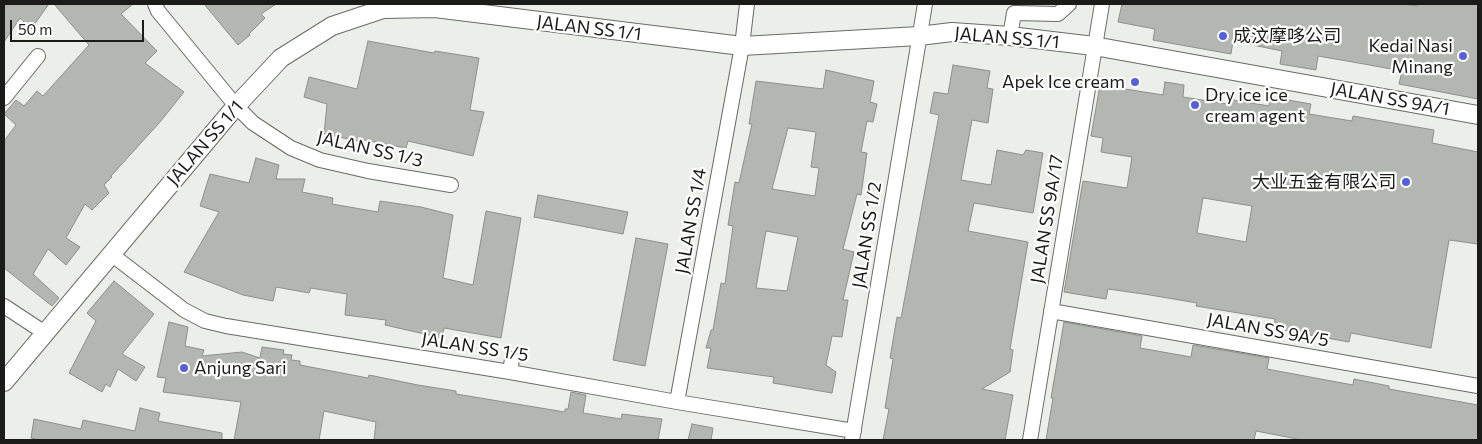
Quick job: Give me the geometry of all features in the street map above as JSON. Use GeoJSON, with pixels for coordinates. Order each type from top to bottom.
{"type":"FeatureCollection","features":[{"type":"Feature","properties":{"kind":"street","name":"JALAN SS 1/3"},"geometry":{"type":"LineString","coordinates":[[155,4],[158,11],[236,106],[253,123],[291,148],[320,160],[368,171],[452,185]]}},
{"type":"Feature","properties":{"kind":"street","name":"JALAN SS 1/4"},"geometry":{"type":"LineString","coordinates":[[677,402],[742,46],[747,4]]}},
{"type":"Feature","properties":{"kind":"street","name":"JALAN SS 1/2"},"geometry":{"type":"LineString","coordinates":[[853,436],[925,4]]}},
{"type":"Feature","properties":{"kind":"street"},"geometry":{"type":"LineString","coordinates":[[1010,36],[1014,13],[1058,14],[1069,4]]}},
{"type":"Feature","properties":{"kind":"street","name":"JALAN SS 9A/17"},"geometry":{"type":"LineString","coordinates":[[1030,440],[1102,4]]}},
{"type":"Feature","properties":{"kind":"street","name":"JALAN SS 1/1"},"geometry":{"type":"LineString","coordinates":[[4,382],[236,106],[281,58],[332,26],[383,9],[435,8],[742,46],[919,36],[952,32],[1010,36],[1094,46]]}},
{"type":"Feature","properties":{"kind":"street","name":"JALAN SS 9A/1"},"geometry":{"type":"LineString","coordinates":[[1094,46],[1478,115]]}},
{"type":"Feature","properties":{"kind":"street"},"geometry":{"type":"LineString","coordinates":[[4,98],[38,56]]}},
{"type":"Feature","properties":{"kind":"street","name":"JALAN SS 1/5"},"geometry":{"type":"LineString","coordinates":[[111,254],[184,310],[205,321],[226,326],[511,366],[677,402],[853,436]]}},
{"type":"Feature","properties":{"kind":"street"},"geometry":{"type":"LineString","coordinates":[[4,306],[45,333]]}},
{"type":"Feature","properties":{"kind":"street","name":"JALAN SS 9A/5"},"geometry":{"type":"LineString","coordinates":[[1051,311],[1478,386]]}},
{"type":"Feature","properties":{"kind":"building"},"geometry":{"type":"Polygon","coordinates":[[[4,4],[49,4],[31,29],[20,18],[4,42],[4,4]]]}},
{"type":"Feature","properties":{"kind":"building"},"geometry":{"type":"Polygon","coordinates":[[[54,4],[133,4],[121,14],[157,51],[145,63],[184,92],[104,185],[109,193],[92,210],[85,204],[66,238],[80,247],[66,265],[48,249],[33,274],[59,298],[52,306],[4,268],[4,141],[16,125],[4,114],[16,100],[24,106],[37,91],[43,96],[89,45],[54,4]]]}},
{"type":"Feature","properties":{"kind":"building"},"geometry":{"type":"Polygon","coordinates":[[[204,4],[276,4],[261,14],[265,18],[238,45],[204,4]]]}},
{"type":"Feature","properties":{"kind":"building"},"geometry":{"type":"Polygon","coordinates":[[[1122,4],[1403,4],[1418,6],[1418,4],[1478,4],[1478,99],[1399,84],[1402,71],[1364,64],[1318,56],[1316,70],[1280,64],[1282,51],[1233,41],[1231,54],[1153,40],[1155,29],[1118,22],[1122,4]]]}},
{"type":"Feature","properties":{"kind":"building"},"geometry":{"type":"Polygon","coordinates":[[[368,41],[434,53],[435,51],[479,58],[470,110],[484,112],[473,156],[408,141],[406,148],[324,134],[327,104],[304,97],[309,77],[357,89],[368,41]]]}},
{"type":"Feature","properties":{"kind":"building"},"geometry":{"type":"Polygon","coordinates":[[[953,65],[990,71],[987,88],[993,89],[988,123],[972,120],[961,180],[991,185],[997,150],[1023,155],[1026,150],[1043,153],[1033,213],[974,203],[968,231],[1028,242],[1010,349],[1013,350],[1010,372],[982,389],[1013,395],[1005,440],[883,440],[889,409],[885,408],[893,359],[890,358],[897,317],[901,318],[939,115],[930,113],[934,92],[948,94],[953,65]]]}},
{"type":"Feature","properties":{"kind":"building"},"geometry":{"type":"Polygon","coordinates":[[[826,70],[874,81],[870,102],[877,104],[873,122],[867,121],[861,152],[867,153],[861,195],[857,194],[843,249],[854,252],[843,300],[848,300],[842,337],[832,336],[826,365],[836,372],[832,393],[773,383],[774,377],[707,368],[711,348],[706,348],[711,330],[713,330],[721,283],[725,284],[733,226],[728,225],[735,182],[739,183],[752,124],[749,124],[756,81],[823,89],[826,70]],[[788,128],[772,189],[815,196],[819,168],[811,167],[816,132],[788,128]],[[766,231],[756,288],[787,291],[798,237],[766,231]]]}},
{"type":"Feature","properties":{"kind":"building"},"geometry":{"type":"Polygon","coordinates":[[[1165,82],[1184,85],[1183,97],[1227,104],[1228,99],[1269,106],[1270,97],[1311,104],[1309,114],[1352,121],[1353,116],[1434,130],[1432,143],[1478,152],[1478,244],[1449,240],[1431,348],[1351,333],[1349,342],[1315,336],[1274,328],[1275,319],[1196,306],[1197,303],[1150,295],[1108,289],[1106,299],[1064,292],[1083,181],[1127,188],[1132,157],[1101,152],[1103,138],[1091,136],[1100,85],[1163,95],[1165,82]],[[1203,198],[1197,233],[1246,242],[1252,206],[1203,198]]]}},
{"type":"Feature","properties":{"kind":"building"},"geometry":{"type":"Polygon","coordinates":[[[256,158],[279,165],[276,179],[305,179],[302,192],[333,198],[332,204],[378,212],[380,201],[421,207],[453,215],[443,278],[473,285],[486,211],[521,218],[501,338],[444,328],[442,338],[385,325],[386,320],[345,315],[347,294],[311,288],[309,293],[276,287],[273,301],[243,295],[184,272],[219,212],[200,206],[210,174],[249,183],[256,158]]]}},
{"type":"Feature","properties":{"kind":"building"},"geometry":{"type":"Polygon","coordinates":[[[538,195],[628,212],[623,234],[534,217],[538,195]]]}},
{"type":"Feature","properties":{"kind":"building"},"geometry":{"type":"Polygon","coordinates":[[[636,238],[668,244],[645,366],[613,360],[636,238]]]}},
{"type":"Feature","properties":{"kind":"building"},"geometry":{"type":"Polygon","coordinates":[[[114,281],[154,314],[122,354],[145,367],[136,381],[118,369],[110,387],[106,384],[102,392],[69,373],[96,321],[87,313],[114,281]]]}},
{"type":"Feature","properties":{"kind":"building"},"geometry":{"type":"Polygon","coordinates":[[[169,322],[188,327],[185,346],[204,350],[202,356],[242,352],[260,358],[262,347],[284,350],[283,354],[292,355],[291,360],[300,361],[300,365],[368,378],[369,375],[456,391],[456,394],[565,412],[565,409],[568,409],[571,392],[586,395],[583,413],[621,419],[622,414],[662,419],[658,440],[374,440],[376,422],[324,411],[319,440],[234,440],[241,402],[163,392],[166,378],[157,377],[169,322]]]}},
{"type":"Feature","properties":{"kind":"building"},"geometry":{"type":"Polygon","coordinates":[[[1064,322],[1142,336],[1140,348],[1191,357],[1193,345],[1269,358],[1267,369],[1353,385],[1354,379],[1389,386],[1389,389],[1478,405],[1478,440],[1297,440],[1256,431],[1254,440],[1046,440],[1064,322]]]}},
{"type":"Feature","properties":{"kind":"building"},"geometry":{"type":"Polygon","coordinates":[[[140,408],[160,413],[158,421],[222,433],[222,440],[40,440],[31,438],[34,419],[81,429],[83,420],[135,431],[140,408]]]}},
{"type":"Feature","properties":{"kind":"building"},"geometry":{"type":"Polygon","coordinates":[[[692,424],[713,428],[711,440],[688,440],[692,424]]]}},
{"type":"Feature","properties":{"kind":"place","name":"成汶摩哆公司"},"geometry":{"type":"Point","coordinates":[1223,36]}},
{"type":"Feature","properties":{"kind":"place","name":"Kedai Nasi Minang"},"geometry":{"type":"Point","coordinates":[1463,56]}},
{"type":"Feature","properties":{"kind":"place","name":"Apek Ice cream"},"geometry":{"type":"Point","coordinates":[1135,82]}},
{"type":"Feature","properties":{"kind":"place","name":"Dry ice ice cream agent"},"geometry":{"type":"Point","coordinates":[1195,105]}},
{"type":"Feature","properties":{"kind":"place","name":"大业五金有限公司"},"geometry":{"type":"Point","coordinates":[1406,182]}},
{"type":"Feature","properties":{"kind":"place","name":"Anjung Sari"},"geometry":{"type":"Point","coordinates":[184,368]}}]}
